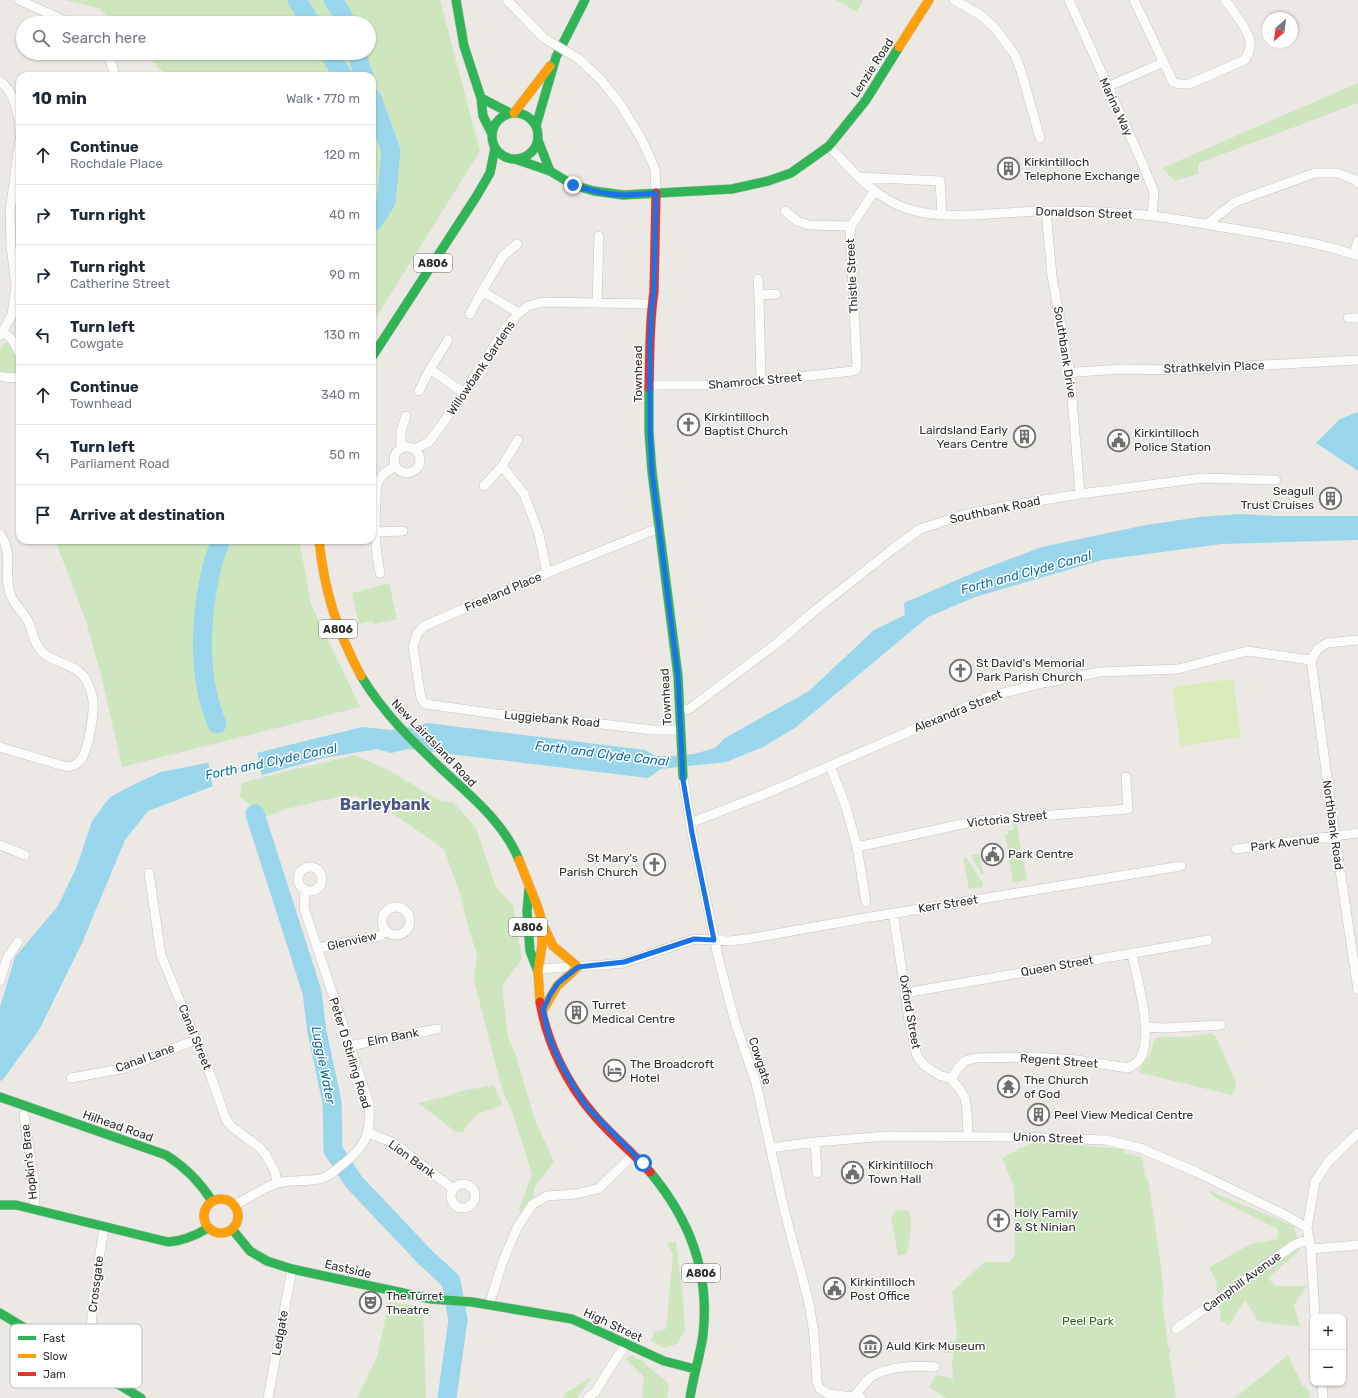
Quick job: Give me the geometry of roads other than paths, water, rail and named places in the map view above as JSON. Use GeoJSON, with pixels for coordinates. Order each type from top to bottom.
{"type":"FeatureCollection","features":[{"type":"Feature","properties":{"kind":"main road"},"geometry":{"type":"LineString","coordinates":[[456,0],[464,46],[481,98],[483,116],[492,134]]}},
{"type":"Feature","properties":{"kind":"main road"},"geometry":{"type":"LineString","coordinates":[[536,126],[556,57],[585,0]]}},
{"type":"Feature","properties":{"kind":"main road","name":"Lenzie Road"},"geometry":{"type":"LineString","coordinates":[[829,146],[866,100],[929,0]]}},
{"type":"Feature","properties":{"kind":"main road"},"geometry":{"type":"LineString","coordinates":[[556,57],[512,113],[498,120],[492,134],[492,141],[500,154],[550,171],[573,185],[594,192],[623,195],[732,190],[768,181],[791,173],[829,146]]}},
{"type":"Feature","properties":{"kind":"main road"},"geometry":{"type":"LineString","coordinates":[[481,98],[512,113],[520,113],[530,118],[536,126],[539,135],[534,150],[521,159],[513,159]]}},
{"type":"Feature","properties":{"kind":"main road"},"geometry":{"type":"LineString","coordinates":[[538,140],[550,171]]}},
{"type":"Feature","properties":{"kind":"main road","name":"A806"},"geometry":{"type":"LineString","coordinates":[[376,351],[490,173],[495,148]]}},
{"type":"Feature","properties":{"kind":"main road","name":"A806"},"geometry":{"type":"LineString","coordinates":[[490,173],[513,159]]}},
{"type":"Feature","properties":{"kind":"main road","name":"Townhead"},"geometry":{"type":"LineString","coordinates":[[656,193],[654,292],[652,304],[650,431],[652,472],[673,637],[680,710],[680,734]]}},
{"type":"Feature","properties":{"kind":"main road","name":"New Lairdsland Road"},"geometry":{"type":"LineString","coordinates":[[320,544],[324,580],[336,623],[354,663],[370,690],[402,730],[484,810],[508,837],[521,863],[542,922],[542,950],[538,968]]}},
{"type":"Feature","properties":{"kind":"main road","name":"Cowgate"},"geometry":{"type":"LineString","coordinates":[[680,734],[683,777]]}},
{"type":"Feature","properties":{"kind":"main road","name":"New Lairdsland Road"},"geometry":{"type":"LineString","coordinates":[[529,885],[527,911],[530,951],[538,968]]}},
{"type":"Feature","properties":{"kind":"main road"},"geometry":{"type":"LineString","coordinates":[[542,922],[550,942],[578,967],[558,983],[543,1010]]}},
{"type":"Feature","properties":{"kind":"main road","name":"A806"},"geometry":{"type":"LineString","coordinates":[[538,968],[538,984],[549,1037],[560,1062],[587,1107],[634,1154],[661,1184],[679,1210],[693,1243],[699,1260],[704,1299],[702,1342],[690,1398]]}},
{"type":"Feature","properties":{"kind":"main road","name":"Hilhead Road"},"geometry":{"type":"LineString","coordinates":[[0,1097],[166,1155],[180,1163],[196,1177],[212,1201]]}},
{"type":"Feature","properties":{"kind":"main road"},"geometry":{"type":"LineString","coordinates":[[222,1198],[231,1202],[235,1206],[238,1215],[236,1225],[228,1232],[217,1233],[208,1228],[203,1218],[203,1213],[208,1204],[212,1201],[222,1198]]}},
{"type":"Feature","properties":{"kind":"main road"},"geometry":{"type":"LineString","coordinates":[[0,1205],[16,1205],[158,1240],[174,1242],[194,1237],[208,1228]]}},
{"type":"Feature","properties":{"kind":"main road","name":"Eastside"},"geometry":{"type":"LineString","coordinates":[[232,1229],[250,1251],[257,1256],[267,1261],[292,1269],[431,1299],[472,1302]]}},
{"type":"Feature","properties":{"kind":"main road","name":"High Street"},"geometry":{"type":"LineString","coordinates":[[472,1302],[572,1319],[664,1361],[695,1369]]}},
{"type":"Feature","properties":{"kind":"main road"},"geometry":{"type":"LineString","coordinates":[[0,1313],[18,1324]]}},
{"type":"Feature","properties":{"kind":"main road"},"geometry":{"type":"LineString","coordinates":[[124,1388],[141,1398]]}},
{"type":"Feature","properties":{"kind":"street"},"geometry":{"type":"LineString","coordinates":[[19,0],[54,16]]}},
{"type":"Feature","properties":{"kind":"street"},"geometry":{"type":"LineString","coordinates":[[507,0],[544,38],[578,59],[602,80],[621,105],[642,140],[655,169],[656,193]]}},
{"type":"Feature","properties":{"kind":"street"},"geometry":{"type":"LineString","coordinates":[[954,0],[979,14],[994,28],[1014,55],[1021,71],[1040,138]]}},
{"type":"Feature","properties":{"kind":"street","name":"Marina Way"},"geometry":{"type":"LineString","coordinates":[[1069,0],[1154,192],[1152,216]]}},
{"type":"Feature","properties":{"kind":"street"},"geometry":{"type":"LineString","coordinates":[[1134,0],[1173,82],[1179,84],[1189,84],[1245,60],[1249,52],[1250,41],[1239,19],[1225,0]]}},
{"type":"Feature","properties":{"kind":"street"},"geometry":{"type":"LineString","coordinates":[[110,60],[114,72]]}},
{"type":"Feature","properties":{"kind":"street"},"geometry":{"type":"LineString","coordinates":[[1107,87],[1164,62]]}},
{"type":"Feature","properties":{"kind":"street"},"geometry":{"type":"LineString","coordinates":[[0,81],[4,84],[16,107]]}},
{"type":"Feature","properties":{"kind":"street","name":"Donaldson Street"},"geometry":{"type":"LineString","coordinates":[[829,146],[874,192],[908,209],[926,213],[942,214],[1046,211],[1104,212],[1152,216],[1301,240],[1356,255]]}},
{"type":"Feature","properties":{"kind":"street"},"geometry":{"type":"LineString","coordinates":[[16,168],[10,212],[16,246]]}},
{"type":"Feature","properties":{"kind":"street"},"geometry":{"type":"LineString","coordinates":[[1208,224],[1235,202],[1315,173],[1337,173],[1356,180],[1358,183]]}},
{"type":"Feature","properties":{"kind":"street"},"geometry":{"type":"LineString","coordinates":[[858,177],[940,181],[942,214]]}},
{"type":"Feature","properties":{"kind":"street","name":"Thistle Street"},"geometry":{"type":"LineString","coordinates":[[857,366],[850,232],[851,226],[874,192]]}},
{"type":"Feature","properties":{"kind":"street"},"geometry":{"type":"LineString","coordinates":[[785,211],[797,221],[809,225],[851,226]]}},
{"type":"Feature","properties":{"kind":"street","name":"Southbank Drive"},"geometry":{"type":"LineString","coordinates":[[1046,211],[1052,276],[1070,374],[1080,494]]}},
{"type":"Feature","properties":{"kind":"street"},"geometry":{"type":"LineString","coordinates":[[597,303],[599,236]]}},
{"type":"Feature","properties":{"kind":"street"},"geometry":{"type":"LineString","coordinates":[[1356,255],[1358,241]]}},
{"type":"Feature","properties":{"kind":"street"},"geometry":{"type":"LineString","coordinates":[[470,314],[503,256],[518,244]]}},
{"type":"Feature","properties":{"kind":"street"},"geometry":{"type":"LineString","coordinates":[[758,279],[761,382]]}},
{"type":"Feature","properties":{"kind":"street"},"geometry":{"type":"LineString","coordinates":[[482,291],[519,313]]}},
{"type":"Feature","properties":{"kind":"street"},"geometry":{"type":"LineString","coordinates":[[759,295],[776,294]]}},
{"type":"Feature","properties":{"kind":"street"},"geometry":{"type":"LineString","coordinates":[[16,296],[12,315],[1,334],[13,341],[16,347]]}},
{"type":"Feature","properties":{"kind":"street","name":"Willowbank Gardens"},"geometry":{"type":"LineString","coordinates":[[414,449],[429,442],[464,393],[507,326],[528,306],[542,302],[652,304]]}},
{"type":"Feature","properties":{"kind":"street"},"geometry":{"type":"LineString","coordinates":[[1348,318],[1358,318]]}},
{"type":"Feature","properties":{"kind":"street"},"geometry":{"type":"LineString","coordinates":[[419,391],[430,369],[448,340]]}},
{"type":"Feature","properties":{"kind":"street","name":"Strathkelvin Place"},"geometry":{"type":"LineString","coordinates":[[1070,374],[1076,372],[1172,370],[1358,360]]}},
{"type":"Feature","properties":{"kind":"street","name":"Shamrock Street"},"geometry":{"type":"LineString","coordinates":[[650,385],[728,385],[761,382],[852,372],[856,370],[857,366]]}},
{"type":"Feature","properties":{"kind":"street"},"geometry":{"type":"LineString","coordinates":[[430,369],[464,393]]}},
{"type":"Feature","properties":{"kind":"street"},"geometry":{"type":"LineString","coordinates":[[0,376],[4,378],[16,378]]}},
{"type":"Feature","properties":{"kind":"street"},"geometry":{"type":"LineString","coordinates":[[401,448],[405,447],[414,449],[420,455],[420,464],[415,471],[411,473],[402,472],[394,462],[396,454],[401,448],[400,431],[406,416]]}},
{"type":"Feature","properties":{"kind":"street"},"geometry":{"type":"LineString","coordinates":[[484,486],[502,466],[518,440]]}},
{"type":"Feature","properties":{"kind":"street"},"geometry":{"type":"LineString","coordinates":[[376,503],[377,488],[380,480],[386,472],[396,466]]}},
{"type":"Feature","properties":{"kind":"street"},"geometry":{"type":"LineString","coordinates":[[502,466],[524,494],[539,534],[547,573]]}},
{"type":"Feature","properties":{"kind":"street","name":"Southbank Road"},"geometry":{"type":"LineString","coordinates":[[680,710],[689,709],[776,644],[818,608],[894,548],[920,530],[967,514],[1080,494],[1202,478],[1276,480]]}},
{"type":"Feature","properties":{"kind":"street","name":"Freeland Place"},"geometry":{"type":"LineString","coordinates":[[425,704],[421,698],[413,647],[416,634],[424,626],[547,573],[659,528]]}},
{"type":"Feature","properties":{"kind":"street"},"geometry":{"type":"LineString","coordinates":[[376,532],[403,531]]}},
{"type":"Feature","properties":{"kind":"street"},"geometry":{"type":"LineString","coordinates":[[0,534],[7,545],[8,583],[12,597],[28,622],[36,645],[46,655],[69,665],[84,676],[90,689],[93,710],[85,752],[77,764],[72,766],[67,766],[0,746]]}},
{"type":"Feature","properties":{"kind":"street"},"geometry":{"type":"LineString","coordinates":[[375,544],[380,573]]}},
{"type":"Feature","properties":{"kind":"street"},"geometry":{"type":"LineString","coordinates":[[1311,660],[1318,649],[1327,643],[1358,640]]}},
{"type":"Feature","properties":{"kind":"street","name":"Alexandra Street"},"geometry":{"type":"LineString","coordinates":[[690,823],[748,801],[990,696],[1043,683],[1100,672],[1178,669],[1247,651],[1311,660]]}},
{"type":"Feature","properties":{"kind":"street","name":"Northbank Road"},"geometry":{"type":"LineString","coordinates":[[1311,660],[1358,990]]}},
{"type":"Feature","properties":{"kind":"street","name":"Luggiebank Road"},"geometry":{"type":"LineString","coordinates":[[425,704],[497,714],[568,720],[680,734]]}},
{"type":"Feature","properties":{"kind":"street"},"geometry":{"type":"LineString","coordinates":[[830,766],[846,807],[857,847],[866,902]]}},
{"type":"Feature","properties":{"kind":"street","name":"Cowgate"},"geometry":{"type":"LineString","coordinates":[[683,777],[690,823],[719,961],[735,1022],[756,1083],[784,1209],[809,1303],[814,1334],[816,1369],[820,1389],[829,1394],[857,1397]]}},
{"type":"Feature","properties":{"kind":"street","name":"Victoria Street"},"geometry":{"type":"LineString","coordinates":[[857,847],[976,821],[1128,809],[1126,777]]}},
{"type":"Feature","properties":{"kind":"street","name":"Park Avenue"},"geometry":{"type":"LineString","coordinates":[[1236,849],[1358,833]]}},
{"type":"Feature","properties":{"kind":"street"},"geometry":{"type":"LineString","coordinates":[[0,845],[25,855]]}},
{"type":"Feature","properties":{"kind":"street","name":"Kerr Street"},"geometry":{"type":"LineString","coordinates":[[538,968],[578,967],[624,962],[694,939],[730,940],[753,938],[893,913],[1181,866]]}},
{"type":"Feature","properties":{"kind":"street","name":"Canal Street"},"geometry":{"type":"LineString","coordinates":[[149,873],[161,955],[212,1079],[227,1121],[232,1127],[259,1147],[266,1155],[275,1172],[277,1183]]}},
{"type":"Feature","properties":{"kind":"street","name":"Peter D Stirling Road"},"geometry":{"type":"LineString","coordinates":[[235,1206],[277,1183],[327,1176],[346,1162],[364,1144],[368,1132],[370,1122],[369,1104],[304,908],[305,890]]}},
{"type":"Feature","properties":{"kind":"street","name":"Oxford Street"},"geometry":{"type":"LineString","coordinates":[[893,913],[909,1021],[917,1056],[924,1065],[938,1075],[951,1079],[959,1088],[965,1098],[968,1136]]}},
{"type":"Feature","properties":{"kind":"street","name":"Glenview"},"geometry":{"type":"LineString","coordinates":[[317,948],[380,936],[385,930]]}},
{"type":"Feature","properties":{"kind":"street","name":"Queen Street"},"geometry":{"type":"LineString","coordinates":[[905,993],[1208,940]]}},
{"type":"Feature","properties":{"kind":"street"},"geometry":{"type":"LineString","coordinates":[[0,981],[7,958],[18,942]]}},
{"type":"Feature","properties":{"kind":"street","name":"Regent Street"},"geometry":{"type":"LineString","coordinates":[[951,1079],[958,1068],[965,1061],[975,1058],[1043,1058],[1077,1060],[1128,1068],[1135,1064],[1140,1058],[1144,1048],[1146,1027],[1132,953]]}},
{"type":"Feature","properties":{"kind":"street"},"geometry":{"type":"LineString","coordinates":[[1146,1027],[1164,1028],[1221,1025]]}},
{"type":"Feature","properties":{"kind":"street","name":"Elm Bank"},"geometry":{"type":"LineString","coordinates":[[349,1046],[437,1029]]}},
{"type":"Feature","properties":{"kind":"street","name":"Canal Lane"},"geometry":{"type":"LineString","coordinates":[[71,1078],[126,1068],[195,1040]]}},
{"type":"Feature","properties":{"kind":"street","name":"Hopkin's Brae"},"geometry":{"type":"LineString","coordinates":[[24,1116],[35,1188],[34,1209]]}},
{"type":"Feature","properties":{"kind":"street","name":"Lion Bank"},"geometry":{"type":"LineString","coordinates":[[368,1132],[394,1143],[452,1189]]}},
{"type":"Feature","properties":{"kind":"street"},"geometry":{"type":"LineString","coordinates":[[1315,1314],[1311,1249],[1307,1228],[1315,1182],[1328,1162],[1358,1133]]}},
{"type":"Feature","properties":{"kind":"street","name":"Union Street"},"geometry":{"type":"LineString","coordinates":[[770,1148],[815,1142],[886,1136],[968,1136],[1106,1140],[1140,1148],[1196,1172],[1287,1216],[1307,1228]]}},
{"type":"Feature","properties":{"kind":"street"},"geometry":{"type":"LineString","coordinates":[[815,1142],[817,1173]]}},
{"type":"Feature","properties":{"kind":"street"},"geometry":{"type":"LineString","coordinates":[[489,1305],[503,1261],[515,1234],[532,1205],[546,1196],[576,1194],[598,1189],[634,1154]]}},
{"type":"Feature","properties":{"kind":"street","name":"Crossgate"},"geometry":{"type":"LineString","coordinates":[[91,1324],[93,1300],[104,1227]]}},
{"type":"Feature","properties":{"kind":"street","name":"Camphill Avenue"},"geometry":{"type":"LineString","coordinates":[[1176,1329],[1294,1245],[1309,1239]]}},
{"type":"Feature","properties":{"kind":"street"},"geometry":{"type":"LineString","coordinates":[[1311,1249],[1358,1245]]}},
{"type":"Feature","properties":{"kind":"street","name":"Ledgate"},"geometry":{"type":"LineString","coordinates":[[268,1398],[292,1269]]}},
{"type":"Feature","properties":{"kind":"street"},"geometry":{"type":"LineString","coordinates":[[588,1398],[598,1394],[608,1371],[626,1344]]}},
{"type":"Feature","properties":{"kind":"street"},"geometry":{"type":"LineString","coordinates":[[857,1397],[870,1378],[888,1370],[913,1366],[936,1367]]}},
{"type":"Feature","properties":{"kind":"street"},"geometry":{"type":"LineString","coordinates":[[1322,1386],[1323,1398]]}},
{"type":"Feature","properties":{"kind":"water"},"geometry":{"type":"Polygon","coordinates":[[[1358,412],[1358,471],[1316,443],[1340,419],[1358,412]]]}},
{"type":"Feature","properties":{"kind":"water","name":"Forth and Clyde Canal"},"geometry":{"type":"Polygon","coordinates":[[[1239,514],[1277,516],[1358,516],[1358,540],[1222,544],[1102,560],[975,597],[928,617],[795,728],[763,747],[726,762],[661,769],[648,778],[408,749],[391,753],[377,749],[324,758],[262,775],[250,776],[213,786],[148,811],[125,840],[82,943],[39,1030],[2,1081],[0,1080],[0,1007],[15,957],[58,906],[77,866],[92,821],[110,797],[161,772],[257,753],[362,727],[391,730],[419,726],[427,723],[645,750],[656,756],[694,754],[715,748],[725,738],[809,691],[874,630],[905,615],[904,603],[973,573],[1042,547],[1146,525],[1200,517],[1239,514]]]}},
{"type":"Feature","properties":{"kind":"waterway","name":"Luggie Water"},"geometry":{"type":"LineString","coordinates":[[297,0],[307,16]]}},
{"type":"Feature","properties":{"kind":"waterway","name":"Luggie Water"},"geometry":{"type":"LineString","coordinates":[[333,0],[343,16]]}},
{"type":"Feature","properties":{"kind":"waterway","name":"Luggie Water"},"geometry":{"type":"LineString","coordinates":[[333,60],[341,72]]}},
{"type":"Feature","properties":{"kind":"waterway","name":"Luggie Water"},"geometry":{"type":"LineString","coordinates":[[358,60],[363,72]]}},
{"type":"Feature","properties":{"kind":"waterway","name":"Luggie Water"},"geometry":{"type":"LineString","coordinates":[[376,109],[391,151],[386,202],[376,217]]}},
{"type":"Feature","properties":{"kind":"waterway","name":"Luggie Water"},"geometry":{"type":"LineString","coordinates":[[217,724],[206,688],[203,631],[204,612],[211,571],[220,544]]}},
{"type":"Feature","properties":{"kind":"waterway","name":"Luggie Water"},"geometry":{"type":"LineString","coordinates":[[255,814],[312,992],[317,1032],[332,1102],[333,1150],[354,1182],[425,1257],[451,1281],[458,1320],[447,1398]]}},
{"type":"Feature","properties":{"kind":"place","name":"Kirkintilloch Telephone Exchange"},"geometry":{"type":"Point","coordinates":[1009,169]}},
{"type":"Feature","properties":{"kind":"place","name":"Kirkintilloch Baptist Church"},"geometry":{"type":"Point","coordinates":[689,424]}},
{"type":"Feature","properties":{"kind":"place","name":"Lairdsland Early Years Centre"},"geometry":{"type":"Point","coordinates":[1024,437]}},
{"type":"Feature","properties":{"kind":"place","name":"Kirkintilloch Police Station"},"geometry":{"type":"Point","coordinates":[1118,440]}},
{"type":"Feature","properties":{"kind":"place","name":"Seagull Trust Cruises"},"geometry":{"type":"Point","coordinates":[1330,498]}},
{"type":"Feature","properties":{"kind":"place","name":"St David's Memorial Park Parish Church"},"geometry":{"type":"Point","coordinates":[960,670]}},
{"type":"Feature","properties":{"kind":"place","name":"Park Centre"},"geometry":{"type":"Point","coordinates":[992,854]}},
{"type":"Feature","properties":{"kind":"place","name":"St Mary's Parish Church"},"geometry":{"type":"Point","coordinates":[654,865]}},
{"type":"Feature","properties":{"kind":"place","name":"Turret Medical Centre"},"geometry":{"type":"Point","coordinates":[577,1012]}},
{"type":"Feature","properties":{"kind":"place","name":"The Broadcroft Hotel"},"geometry":{"type":"Point","coordinates":[614,1071]}},
{"type":"Feature","properties":{"kind":"place","name":"The Church of God"},"geometry":{"type":"Point","coordinates":[1009,1087]}},
{"type":"Feature","properties":{"kind":"place","name":"Peel View Medical Centre"},"geometry":{"type":"Point","coordinates":[1039,1115]}},
{"type":"Feature","properties":{"kind":"place","name":"Kirkintilloch Town Hall"},"geometry":{"type":"Point","coordinates":[852,1172]}},
{"type":"Feature","properties":{"kind":"place","name":"Holy Family & St Ninian"},"geometry":{"type":"Point","coordinates":[998,1220]}},
{"type":"Feature","properties":{"kind":"place","name":"Kirkintilloch Post Office"},"geometry":{"type":"Point","coordinates":[834,1289]}},
{"type":"Feature","properties":{"kind":"place","name":"The Turret Theatre"},"geometry":{"type":"Point","coordinates":[370,1303]}},
{"type":"Feature","properties":{"kind":"place","name":"Auld Kirk Museum"},"geometry":{"type":"Point","coordinates":[870,1346]}},
{"type":"Feature","properties":{"kind":"district","name":"Barleybank"},"geometry":{"type":"Point","coordinates":[385,804]}},
{"type":"Feature","properties":{"kind":"park label","name":"Peel Park"},"geometry":{"type":"Point","coordinates":[1088,1321]}}]}
